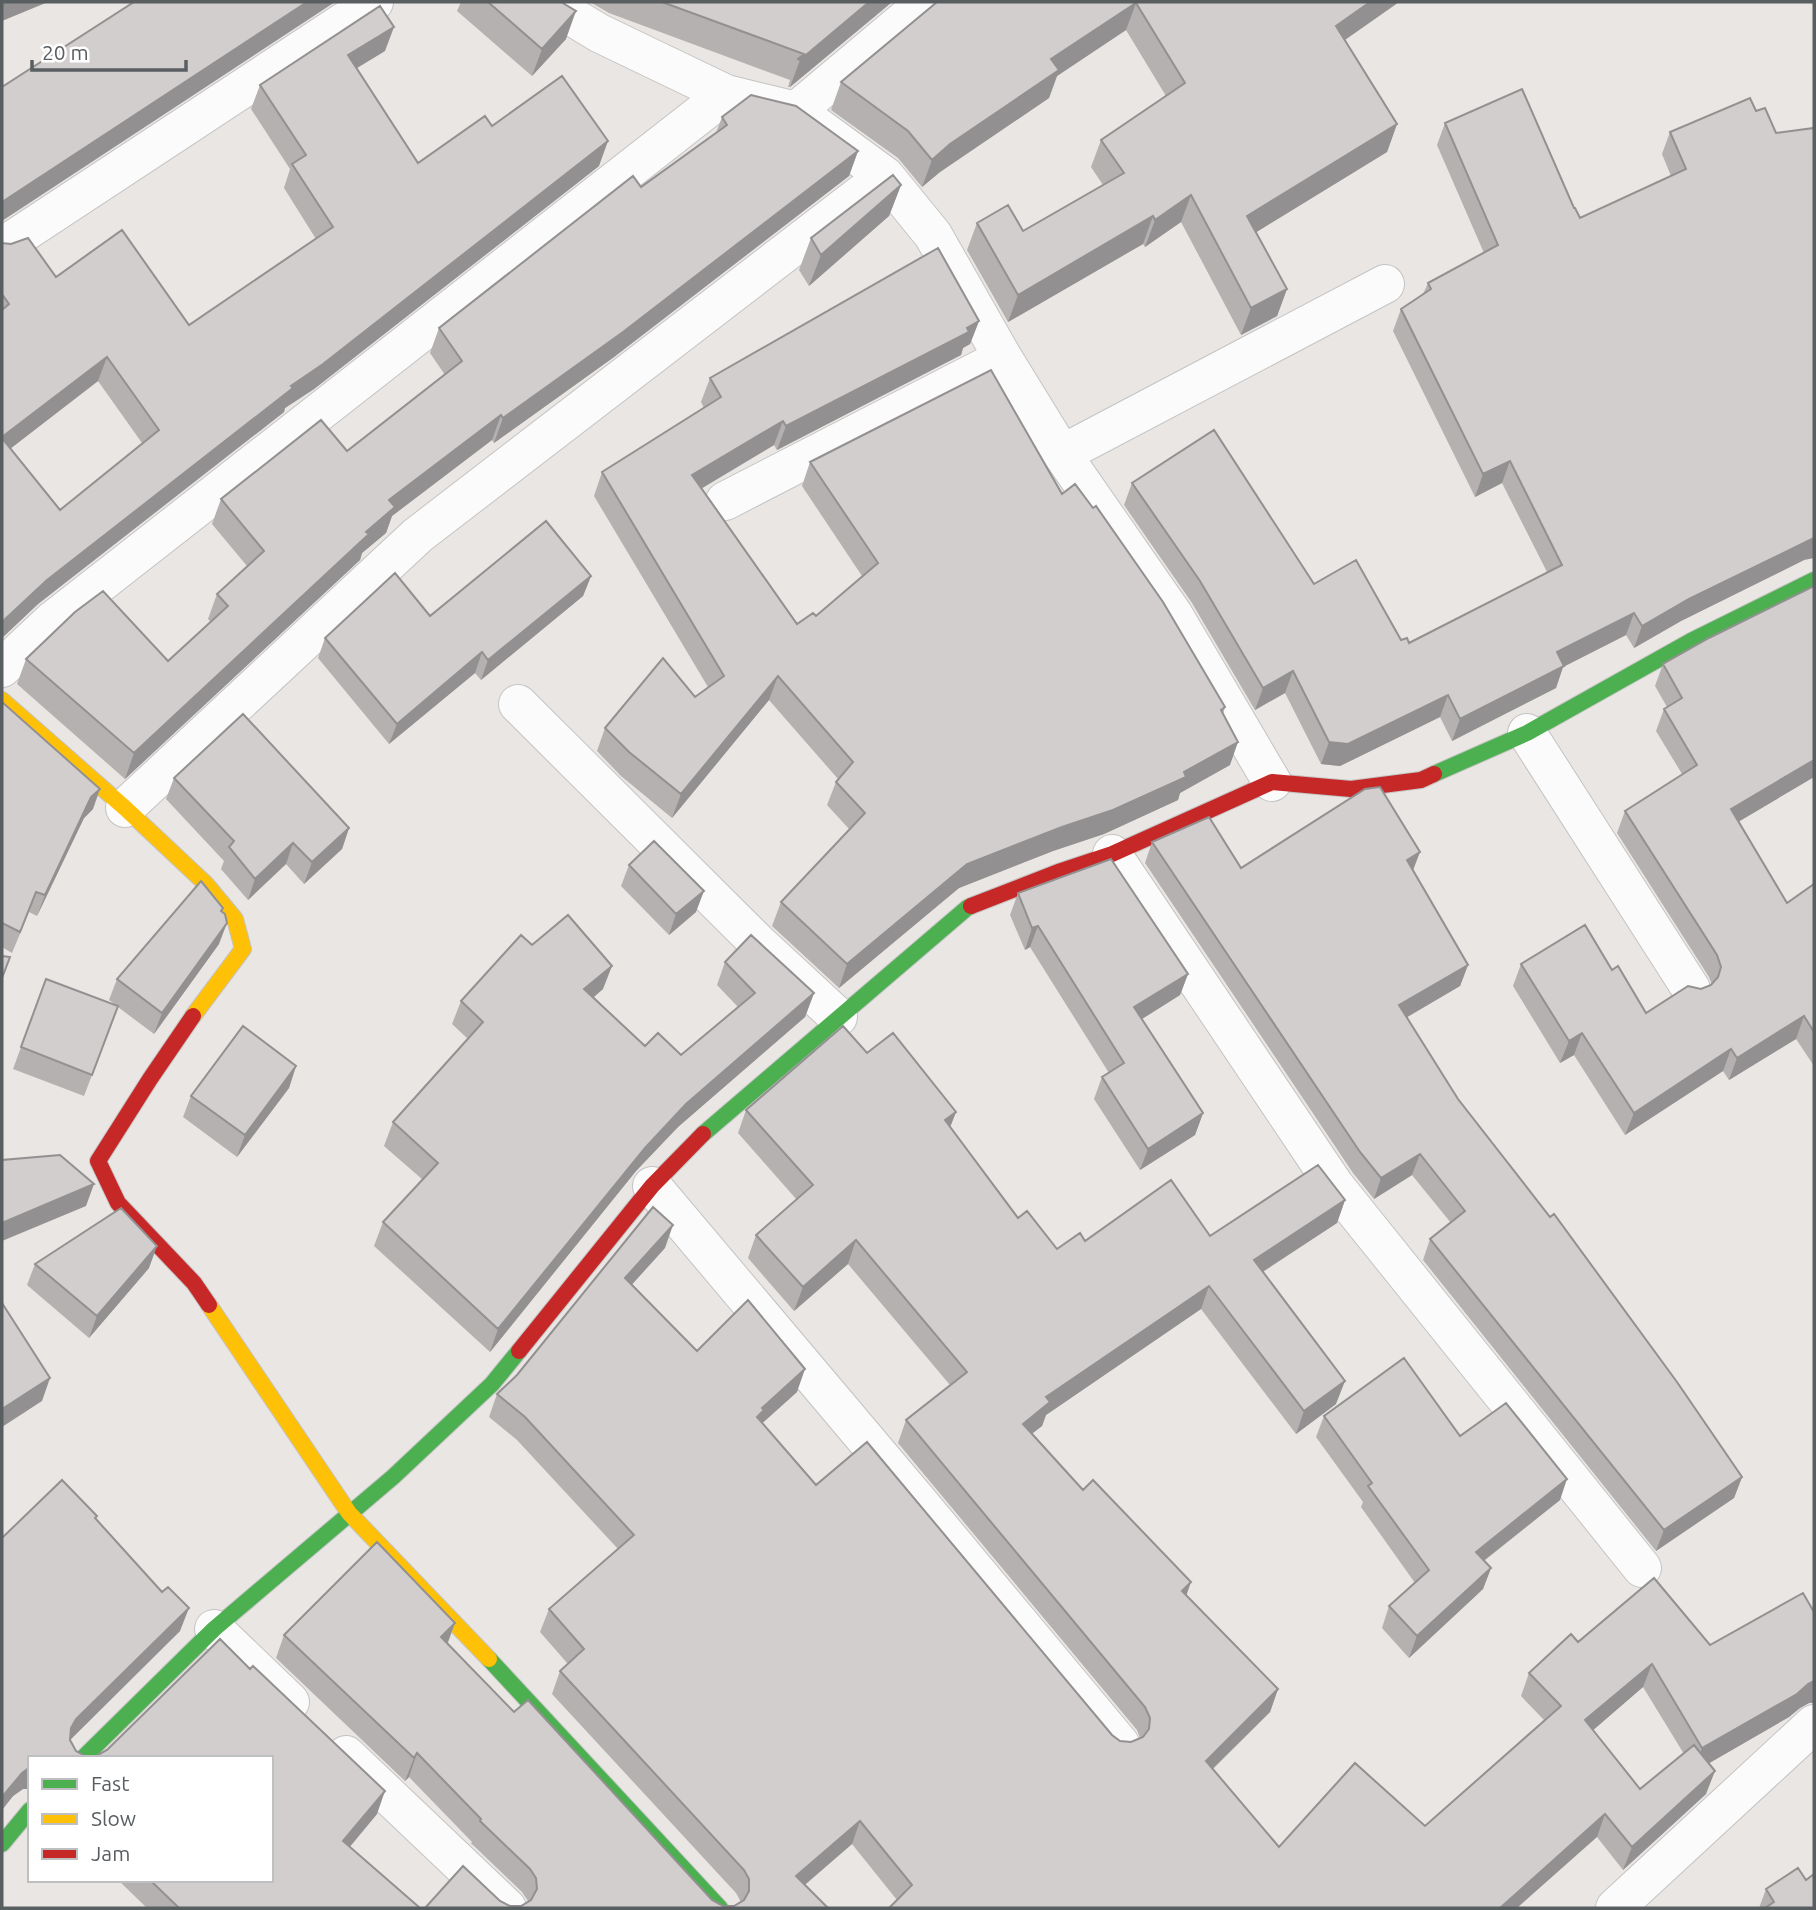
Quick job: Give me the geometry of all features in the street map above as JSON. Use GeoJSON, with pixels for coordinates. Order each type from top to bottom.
{"type":"FeatureCollection","features":[{"type":"Feature","properties":{"kind":"street"},"geometry":{"type":"LineString","coordinates":[[2,247],[373,2]]}},
{"type":"Feature","properties":{"kind":"street"},"geometry":{"type":"LineString","coordinates":[[548,2],[599,33],[726,94],[796,111],[885,176],[933,235],[1003,358],[1062,454],[1173,614],[1272,782]]}},
{"type":"Feature","properties":{"kind":"street"},"geometry":{"type":"LineString","coordinates":[[796,111],[926,2]]}},
{"type":"Feature","properties":{"kind":"street"},"geometry":{"type":"LineString","coordinates":[[2,668],[52,621],[726,94]]}},
{"type":"Feature","properties":{"kind":"street"},"geometry":{"type":"LineString","coordinates":[[125,808],[418,535],[885,176]]}},
{"type":"Feature","properties":{"kind":"street"},"geometry":{"type":"LineString","coordinates":[[1062,454],[1385,284]]}},
{"type":"Feature","properties":{"kind":"street"},"geometry":{"type":"LineString","coordinates":[[725,501],[1003,358]]}},
{"type":"Feature","properties":{"kind":"street"},"geometry":{"type":"LineString","coordinates":[[85,1756],[214,1629],[393,1477],[492,1384],[652,1186],[692,1144],[967,908],[1112,854],[1272,782],[1351,789],[1421,780],[1527,733],[1691,641],[1814,580]]}},
{"type":"Feature","properties":{"kind":"street"},"geometry":{"type":"LineString","coordinates":[[2,700],[125,808],[206,884],[235,919],[243,949],[209,993],[136,1100],[99,1160],[118,1203],[194,1283],[349,1513],[509,1680],[720,1908]]}},
{"type":"Feature","properties":{"kind":"street"},"geometry":{"type":"LineString","coordinates":[[518,704],[759,944],[838,1017]]}},
{"type":"Feature","properties":{"kind":"street"},"geometry":{"type":"LineString","coordinates":[[1527,733],[1691,989]]}},
{"type":"Feature","properties":{"kind":"street"},"geometry":{"type":"LineString","coordinates":[[1112,854],[1335,1186],[1642,1568]]}},
{"type":"Feature","properties":{"kind":"street"},"geometry":{"type":"LineString","coordinates":[[652,1186],[1120,1744]]}},
{"type":"Feature","properties":{"kind":"street"},"geometry":{"type":"LineString","coordinates":[[214,1629],[507,1908]]}},
{"type":"Feature","properties":{"kind":"street"},"geometry":{"type":"LineString","coordinates":[[1615,1908],[1814,1724]]}},
{"type":"Feature","properties":{"kind":"street"},"geometry":{"type":"LineString","coordinates":[[2,1844],[28,1812]]}},
{"type":"Feature","properties":{"kind":"building"},"geometry":{"type":"Polygon","coordinates":[[[134,2],[307,2],[2,202],[2,87],[134,2]]]}},
{"type":"Feature","properties":{"kind":"building"},"geometry":{"type":"Polygon","coordinates":[[[488,2],[561,2],[576,11],[542,49],[488,2]]]}},
{"type":"Feature","properties":{"kind":"building"},"geometry":{"type":"Polygon","coordinates":[[[662,2],[869,2],[800,60],[798,59],[804,54],[662,2]]]}},
{"type":"Feature","properties":{"kind":"building"},"geometry":{"type":"Polygon","coordinates":[[[937,2],[1370,2],[1336,26],[1397,124],[1247,216],[1287,289],[1251,308],[1191,195],[1155,220],[1153,216],[1018,295],[977,223],[1008,205],[1023,231],[1124,173],[1101,140],[1185,83],[1136,3],[1051,59],[1059,70],[950,144],[932,160],[908,131],[841,82],[937,2]]]}},
{"type":"Feature","properties":{"kind":"building"},"geometry":{"type":"Polygon","coordinates":[[[380,6],[394,27],[348,55],[418,163],[485,116],[492,126],[562,76],[608,141],[323,364],[291,386],[293,388],[47,580],[2,622],[2,438],[60,510],[159,430],[107,357],[2,437],[2,310],[9,304],[2,294],[2,243],[11,244],[28,238],[56,277],[122,230],[189,325],[333,227],[292,164],[306,155],[260,85],[380,6]]]}},
{"type":"Feature","properties":{"kind":"building"},"geometry":{"type":"Polygon","coordinates":[[[1522,89],[1580,218],[1686,169],[1670,132],[1750,98],[1756,111],[1765,108],[1776,133],[1814,128],[1814,538],[1689,599],[1642,626],[1634,613],[1557,652],[1564,666],[1460,719],[1448,695],[1348,744],[1329,742],[1293,671],[1263,688],[1200,581],[1132,483],[1214,430],[1314,584],[1356,560],[1401,640],[1407,638],[1409,643],[1562,565],[1510,461],[1483,474],[1401,309],[1431,289],[1428,283],[1498,245],[1445,123],[1522,89]]]}},
{"type":"Feature","properties":{"kind":"building"},"geometry":{"type":"Polygon","coordinates":[[[751,95],[796,106],[858,151],[623,332],[503,418],[501,415],[389,500],[395,507],[366,532],[369,534],[134,753],[26,659],[75,612],[103,591],[168,661],[228,606],[217,594],[264,551],[221,499],[321,420],[347,451],[462,361],[439,328],[633,176],[641,187],[727,125],[722,117],[751,95]]]}},
{"type":"Feature","properties":{"kind":"building"},"geometry":{"type":"Polygon","coordinates":[[[893,175],[901,185],[821,255],[811,238],[893,175]]]}},
{"type":"Feature","properties":{"kind":"building"},"geometry":{"type":"Polygon","coordinates":[[[938,248],[979,321],[967,328],[969,332],[786,426],[783,421],[692,475],[797,624],[813,613],[816,616],[878,563],[810,462],[991,370],[1062,494],[1075,484],[1093,508],[1096,506],[1163,602],[1225,707],[1221,710],[1238,742],[1184,772],[1186,777],[1113,810],[967,864],[847,964],[781,902],[865,813],[836,782],[853,762],[778,676],[681,794],[629,752],[605,728],[663,658],[695,697],[724,676],[602,472],[721,397],[710,378],[938,248]]]}},
{"type":"Feature","properties":{"kind":"building"},"geometry":{"type":"Polygon","coordinates":[[[546,521],[591,576],[488,660],[482,652],[397,724],[325,638],[395,573],[430,616],[546,521]]]}},
{"type":"Feature","properties":{"kind":"building"},"geometry":{"type":"Polygon","coordinates":[[[1814,586],[1814,760],[1731,809],[1787,903],[1814,884],[1814,1032],[1804,1016],[1737,1058],[1731,1049],[1634,1113],[1582,1033],[1569,1041],[1521,964],[1585,925],[1612,970],[1618,966],[1646,1013],[1688,986],[1701,989],[1711,985],[1718,977],[1721,967],[1717,955],[1625,811],[1697,765],[1664,709],[1682,698],[1663,664],[1814,586]]]}},
{"type":"Feature","properties":{"kind":"building"},"geometry":{"type":"Polygon","coordinates":[[[2,702],[100,789],[91,797],[45,895],[36,892],[20,932],[2,923],[2,702]]]}},
{"type":"Feature","properties":{"kind":"building"},"geometry":{"type":"Polygon","coordinates":[[[243,714],[349,828],[312,862],[293,843],[255,879],[229,847],[234,841],[174,778],[243,714]]]}},
{"type":"Feature","properties":{"kind":"building"},"geometry":{"type":"Polygon","coordinates":[[[1380,787],[1420,852],[1407,860],[1468,965],[1399,1005],[1458,1099],[1550,1217],[1554,1214],[1677,1382],[1742,1477],[1664,1530],[1430,1239],[1465,1211],[1420,1154],[1381,1178],[1360,1152],[1152,842],[1209,817],[1241,868],[1365,789],[1380,787]]]}},
{"type":"Feature","properties":{"kind":"building"},"geometry":{"type":"Polygon","coordinates":[[[654,841],[704,891],[676,914],[629,865],[654,841]]]}},
{"type":"Feature","properties":{"kind":"building"},"geometry":{"type":"Polygon","coordinates":[[[1111,859],[1188,974],[1134,1007],[1203,1113],[1148,1149],[1102,1077],[1124,1063],[1038,926],[1032,928],[1018,893],[1111,859]]]}},
{"type":"Feature","properties":{"kind":"building"},"geometry":{"type":"Polygon","coordinates":[[[201,881],[223,908],[221,911],[225,914],[227,923],[162,1013],[117,979],[201,881]]]}},
{"type":"Feature","properties":{"kind":"building"},"geometry":{"type":"Polygon","coordinates":[[[568,915],[612,966],[584,989],[645,1046],[658,1033],[681,1055],[755,993],[725,962],[751,935],[814,993],[686,1104],[645,1148],[498,1329],[383,1222],[438,1163],[393,1122],[483,1022],[461,1001],[521,935],[532,945],[568,915]]]}},
{"type":"Feature","properties":{"kind":"building"},"geometry":{"type":"Polygon","coordinates":[[[2,956],[10,957],[2,978],[2,956]]]}},
{"type":"Feature","properties":{"kind":"building"},"geometry":{"type":"Polygon","coordinates":[[[46,979],[118,1006],[92,1075],[21,1047],[46,979]]]}},
{"type":"Feature","properties":{"kind":"building"},"geometry":{"type":"Polygon","coordinates":[[[243,1026],[296,1066],[245,1135],[191,1096],[243,1026]]]}},
{"type":"Feature","properties":{"kind":"building"},"geometry":{"type":"Polygon","coordinates":[[[843,1026],[867,1053],[893,1033],[956,1112],[945,1120],[1018,1218],[1027,1211],[1057,1249],[1080,1233],[1085,1241],[1171,1180],[1210,1236],[1318,1165],[1345,1200],[1254,1260],[1345,1381],[1304,1411],[1209,1286],[1046,1397],[1050,1402],[1023,1424],[1083,1490],[1093,1480],[1191,1582],[1182,1591],[1278,1689],[1206,1761],[1279,1847],[1355,1763],[1425,1826],[1561,1706],[1529,1673],[1571,1634],[1578,1642],[1654,1578],[1710,1645],[1803,1593],[1814,1612],[1814,1681],[1797,1694],[1702,1748],[1652,1664],[1585,1720],[1640,1789],[1694,1745],[1715,1771],[1632,1847],[1605,1814],[1500,1908],[889,1908],[912,1885],[860,1821],[796,1876],[828,1908],[425,1908],[463,1866],[500,1901],[510,1906],[521,1906],[531,1900],[537,1889],[536,1878],[417,1753],[414,1758],[284,1635],[377,1542],[455,1623],[441,1637],[514,1712],[528,1700],[712,1900],[723,1906],[734,1906],[744,1900],[749,1891],[749,1879],[744,1870],[560,1671],[584,1649],[549,1609],[634,1535],[525,1417],[497,1394],[517,1375],[653,1207],[673,1225],[625,1278],[697,1351],[748,1300],[805,1369],[762,1408],[764,1410],[757,1417],[816,1485],[867,1442],[1112,1735],[1120,1741],[1131,1742],[1143,1737],[1149,1729],[1150,1718],[1145,1707],[906,1420],[967,1372],[856,1240],[803,1287],[756,1235],[813,1185],[746,1110],[843,1026]]]}},
{"type":"Feature","properties":{"kind":"building"},"geometry":{"type":"Polygon","coordinates":[[[60,1155],[94,1184],[2,1223],[2,1160],[60,1155]]]}},
{"type":"Feature","properties":{"kind":"building"},"geometry":{"type":"Polygon","coordinates":[[[121,1208],[157,1246],[97,1316],[35,1264],[121,1208]]]}},
{"type":"Feature","properties":{"kind":"building"},"geometry":{"type":"Polygon","coordinates":[[[2,1303],[50,1378],[2,1409],[2,1303]]]}},
{"type":"Feature","properties":{"kind":"building"},"geometry":{"type":"Polygon","coordinates":[[[1404,1358],[1460,1436],[1506,1403],[1567,1479],[1476,1552],[1491,1568],[1417,1636],[1389,1606],[1429,1570],[1368,1486],[1372,1483],[1324,1416],[1404,1358]]]}},
{"type":"Feature","properties":{"kind":"building"},"geometry":{"type":"Polygon","coordinates":[[[62,1480],[97,1516],[95,1518],[162,1592],[168,1587],[189,1608],[76,1719],[71,1728],[70,1740],[76,1751],[85,1756],[28,1756],[28,1768],[2,1797],[2,1538],[62,1480]]]}},
{"type":"Feature","properties":{"kind":"building"},"geometry":{"type":"Polygon","coordinates":[[[220,1639],[250,1669],[253,1666],[385,1791],[343,1841],[420,1908],[179,1908],[152,1882],[273,1882],[273,1756],[96,1756],[107,1750],[220,1639]]]}},
{"type":"Feature","properties":{"kind":"building"},"geometry":{"type":"Polygon","coordinates":[[[1798,1868],[1806,1880],[1814,1874],[1814,1908],[1765,1908],[1774,1902],[1766,1889],[1798,1868]]]}},
{"type":"Feature","properties":{"kind":"traffic: fast"},"geometry":{"type":"LineString","coordinates":[[1434,774],[1527,733],[1691,641],[1814,580]]}},
{"type":"Feature","properties":{"kind":"traffic: fast"},"geometry":{"type":"LineString","coordinates":[[703,1134],[971,906]]}},
{"type":"Feature","properties":{"kind":"traffic: fast"},"geometry":{"type":"LineString","coordinates":[[85,1756],[214,1629],[393,1477],[492,1384],[519,1351]]}},
{"type":"Feature","properties":{"kind":"traffic: fast"},"geometry":{"type":"LineString","coordinates":[[489,1659],[720,1908]]}},
{"type":"Feature","properties":{"kind":"traffic: fast"},"geometry":{"type":"LineString","coordinates":[[2,1844],[28,1812]]}},
{"type":"Feature","properties":{"kind":"traffic: slow"},"geometry":{"type":"LineString","coordinates":[[2,700],[125,808],[206,884],[235,919],[243,949],[193,1016]]}},
{"type":"Feature","properties":{"kind":"traffic: slow"},"geometry":{"type":"LineString","coordinates":[[209,1305],[349,1513],[489,1659]]}},
{"type":"Feature","properties":{"kind":"traffic: jam"},"geometry":{"type":"LineString","coordinates":[[971,906],[1112,854],[1272,782],[1351,789],[1421,780],[1434,774]]}},
{"type":"Feature","properties":{"kind":"traffic: jam"},"geometry":{"type":"LineString","coordinates":[[193,1016],[98,1161],[118,1203],[194,1283],[209,1305]]}},
{"type":"Feature","properties":{"kind":"traffic: jam"},"geometry":{"type":"LineString","coordinates":[[519,1351],[652,1186],[703,1134]]}}]}
